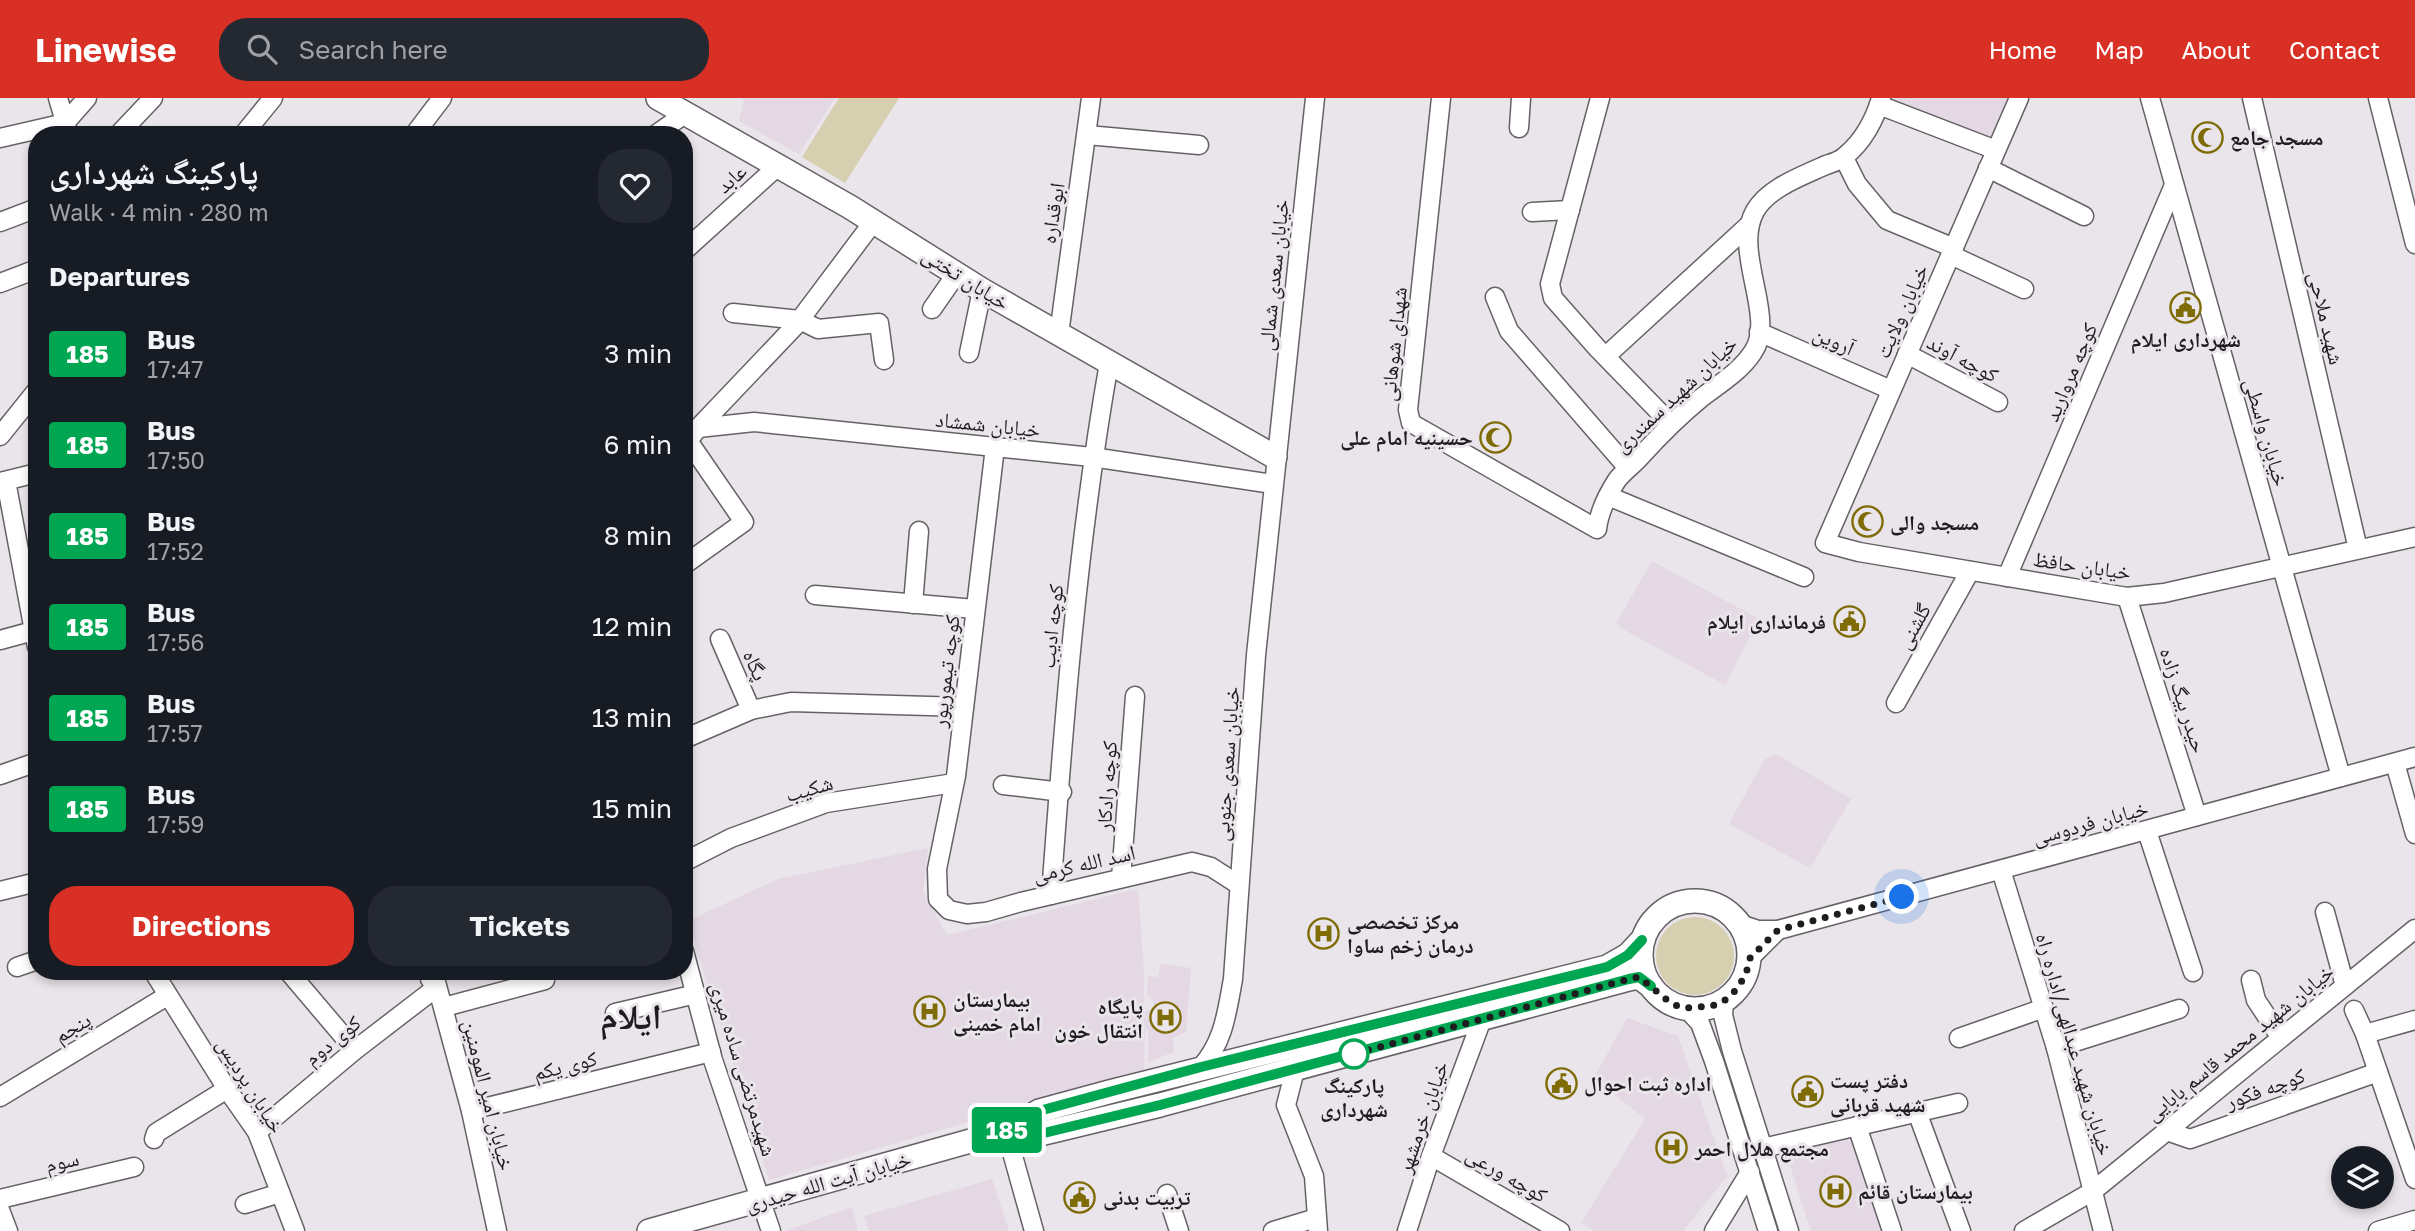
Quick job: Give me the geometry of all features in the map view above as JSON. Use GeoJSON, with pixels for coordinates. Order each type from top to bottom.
{"type":"FeatureCollection","features":[{"type":"Feature","properties":{"kind":"main road","name":"خیابان تختی"},"geometry":{"type":"LineString","coordinates":[[658,98],[874,221],[982,290],[1276,457]]}},
{"type":"Feature","properties":{"kind":"main road"},"geometry":{"type":"LineString","coordinates":[[1692,900],[1711,902],[1727,910],[1740,924],[1748,940],[1750,958],[1742,982],[1724,1001],[1699,1009],[1685,1008],[1672,1004],[1651,986],[1643,972],[1642,940],[1661,912],[1692,900]]}},
{"type":"Feature","properties":{"kind":"main road","name":"خیابان آیت الله حیدری"},"geometry":{"type":"LineString","coordinates":[[1006,1131],[1044,1133],[1296,1070],[1482,1019],[1599,978],[1607,967],[1628,955],[1642,940]]}},
{"type":"Feature","properties":{"kind":"main road","name":"خیابان آیت الله حیدری"},"geometry":{"type":"LineString","coordinates":[[649,1231],[1006,1131],[1039,1111],[1201,1067],[1599,978],[1639,977],[1651,986]]}},
{"type":"Feature","properties":{"kind":"street"},"geometry":{"type":"LineString","coordinates":[[58,98],[66,126]]}},
{"type":"Feature","properties":{"kind":"street"},"geometry":{"type":"LineString","coordinates":[[69,126],[87,98]]}},
{"type":"Feature","properties":{"kind":"street"},"geometry":{"type":"LineString","coordinates":[[127,126],[153,98]]}},
{"type":"Feature","properties":{"kind":"street"},"geometry":{"type":"LineString","coordinates":[[259,126],[273,98]]}},
{"type":"Feature","properties":{"kind":"street"},"geometry":{"type":"LineString","coordinates":[[421,126],[442,98]]}},
{"type":"Feature","properties":{"kind":"street","name":"ابوقداره"},"geometry":{"type":"LineString","coordinates":[[1059,334],[1091,98]]}},
{"type":"Feature","properties":{"kind":"street","name":"خیابان سعدی شمالی"},"geometry":{"type":"LineString","coordinates":[[1276,457],[1315,98]]}},
{"type":"Feature","properties":{"kind":"street","name":"شهدای شوهانی"},"geometry":{"type":"LineString","coordinates":[[1441,98],[1408,411],[1411,423],[1597,529]]}},
{"type":"Feature","properties":{"kind":"street"},"geometry":{"type":"LineString","coordinates":[[1519,128],[1521,98]]}},
{"type":"Feature","properties":{"kind":"street"},"geometry":{"type":"LineString","coordinates":[[1600,98],[1550,284],[1553,298],[1671,424]]}},
{"type":"Feature","properties":{"kind":"street","name":"خیابان ولایت"},"geometry":{"type":"LineString","coordinates":[[1825,542],[2019,98]]}},
{"type":"Feature","properties":{"kind":"street","name":"خیابان واسطی"},"geometry":{"type":"LineString","coordinates":[[2150,98],[2341,777]]}},
{"type":"Feature","properties":{"kind":"street","name":"شهید ملاحی"},"geometry":{"type":"LineString","coordinates":[[2252,98],[2358,549]]}},
{"type":"Feature","properties":{"kind":"street"},"geometry":{"type":"LineString","coordinates":[[2378,98],[2415,244]]}},
{"type":"Feature","properties":{"kind":"street"},"geometry":{"type":"LineString","coordinates":[[1606,356],[1750,224],[1756,210],[1768,197],[1791,182],[1844,158],[1859,142],[1880,102],[1996,150]]}},
{"type":"Feature","properties":{"kind":"street"},"geometry":{"type":"LineString","coordinates":[[668,126],[685,114]]}},
{"type":"Feature","properties":{"kind":"street"},"geometry":{"type":"LineString","coordinates":[[0,138],[28,134]]}},
{"type":"Feature","properties":{"kind":"street"},"geometry":{"type":"LineString","coordinates":[[1087,135],[1199,145]]}},
{"type":"Feature","properties":{"kind":"street"},"geometry":{"type":"LineString","coordinates":[[1844,158],[1863,192],[1887,220],[2024,289]]}},
{"type":"Feature","properties":{"kind":"street","name":"عابد"},"geometry":{"type":"LineString","coordinates":[[693,243],[778,166]]}},
{"type":"Feature","properties":{"kind":"street"},"geometry":{"type":"LineString","coordinates":[[1988,169],[2084,216]]}},
{"type":"Feature","properties":{"kind":"street","name":"کوچه مروارید"},"geometry":{"type":"LineString","coordinates":[[2007,577],[2174,185]]}},
{"type":"Feature","properties":{"kind":"street"},"geometry":{"type":"LineString","coordinates":[[1532,212],[1570,210]]}},
{"type":"Feature","properties":{"kind":"street"},"geometry":{"type":"LineString","coordinates":[[0,222],[28,211]]}},
{"type":"Feature","properties":{"kind":"street"},"geometry":{"type":"LineString","coordinates":[[693,436],[800,320],[874,221]]}},
{"type":"Feature","properties":{"kind":"street","name":"خیابان شهید سمندری"},"geometry":{"type":"LineString","coordinates":[[1597,529],[1608,496],[1628,468],[1671,424],[1735,373],[1755,350],[1759,332],[1748,247],[1750,224]]}},
{"type":"Feature","properties":{"kind":"street"},"geometry":{"type":"LineString","coordinates":[[0,283],[28,272]]}},
{"type":"Feature","properties":{"kind":"street"},"geometry":{"type":"LineString","coordinates":[[932,309],[957,273]]}},
{"type":"Feature","properties":{"kind":"street"},"geometry":{"type":"LineString","coordinates":[[969,353],[982,290]]}},
{"type":"Feature","properties":{"kind":"street"},"geometry":{"type":"LineString","coordinates":[[1495,297],[1509,331],[1628,468]]}},
{"type":"Feature","properties":{"kind":"street"},"geometry":{"type":"LineString","coordinates":[[733,313],[800,320],[818,329],[879,323],[884,360]]}},
{"type":"Feature","properties":{"kind":"street","name":"آروین"},"geometry":{"type":"LineString","coordinates":[[1759,332],[1891,390]]}},
{"type":"Feature","properties":{"kind":"street","name":"کوچه آوند"},"geometry":{"type":"LineString","coordinates":[[1907,354],[1998,402]]}},
{"type":"Feature","properties":{"kind":"street","name":"کوچه ادیب"},"geometry":{"type":"LineString","coordinates":[[1051,895],[1064,706],[1093,457],[1109,363]]}},
{"type":"Feature","properties":{"kind":"street"},"geometry":{"type":"LineString","coordinates":[[0,436],[28,401]]}},
{"type":"Feature","properties":{"kind":"street","name":"خیابان شمشاد"},"geometry":{"type":"LineString","coordinates":[[693,438],[754,422],[1093,457],[1273,484]]}},
{"type":"Feature","properties":{"kind":"street"},"geometry":{"type":"LineString","coordinates":[[693,444],[744,522],[693,559]]}},
{"type":"Feature","properties":{"kind":"street","name":"کوچه تیمورپور"},"geometry":{"type":"LineString","coordinates":[[938,899],[937,869],[954,783],[995,447]]}},
{"type":"Feature","properties":{"kind":"street","name":"خیابان سعدی جنوبی"},"geometry":{"type":"LineString","coordinates":[[1201,1067],[1210,1057],[1223,1031],[1233,979],[1256,655],[1276,457]]}},
{"type":"Feature","properties":{"kind":"street"},"geometry":{"type":"LineString","coordinates":[[28,475],[3,482],[28,599]]}},
{"type":"Feature","properties":{"kind":"street"},"geometry":{"type":"LineString","coordinates":[[1608,496],[1804,577]]}},
{"type":"Feature","properties":{"kind":"street"},"geometry":{"type":"LineString","coordinates":[[912,604],[919,531]]}},
{"type":"Feature","properties":{"kind":"street","name":"خیابان حافظ"},"geometry":{"type":"LineString","coordinates":[[1825,542],[1860,552],[2127,597],[2164,593],[2415,537]]}},
{"type":"Feature","properties":{"kind":"street","name":"گلشنی"},"geometry":{"type":"LineString","coordinates":[[1896,703],[1970,571]]}},
{"type":"Feature","properties":{"kind":"street"},"geometry":{"type":"LineString","coordinates":[[815,596],[975,609]]}},
{"type":"Feature","properties":{"kind":"street","name":"حیدر بیگ زاده"},"geometry":{"type":"LineString","coordinates":[[2127,597],[2197,816]]}},
{"type":"Feature","properties":{"kind":"street"},"geometry":{"type":"LineString","coordinates":[[0,640],[28,637]]}},
{"type":"Feature","properties":{"kind":"street","name":"پگاه"},"geometry":{"type":"LineString","coordinates":[[720,639],[751,710]]}},
{"type":"Feature","properties":{"kind":"street","name":"کوچه رادکار"},"geometry":{"type":"LineString","coordinates":[[1121,878],[1135,696]]}},
{"type":"Feature","properties":{"kind":"street"},"geometry":{"type":"LineString","coordinates":[[693,735],[751,710],[791,702],[964,707]]}},
{"type":"Feature","properties":{"kind":"street","name":"خیابان فردوسی"},"geometry":{"type":"LineString","coordinates":[[1740,924],[1758,930],[1778,930],[2415,757]]}},
{"type":"Feature","properties":{"kind":"street"},"geometry":{"type":"LineString","coordinates":[[2395,763],[2415,834]]}},
{"type":"Feature","properties":{"kind":"street"},"geometry":{"type":"LineString","coordinates":[[0,775],[28,765]]}},
{"type":"Feature","properties":{"kind":"street","name":"شکیب"},"geometry":{"type":"LineString","coordinates":[[693,857],[731,838],[826,803],[954,783]]}},
{"type":"Feature","properties":{"kind":"street"},"geometry":{"type":"LineString","coordinates":[[1003,785],[1060,792]]}},
{"type":"Feature","properties":{"kind":"street"},"geometry":{"type":"LineString","coordinates":[[2147,831],[2193,972]]}},
{"type":"Feature","properties":{"kind":"street","name":"اسد الله کرمی"},"geometry":{"type":"LineString","coordinates":[[938,899],[949,910],[967,914],[986,912],[1192,862],[1211,867],[1240,885]]}},
{"type":"Feature","properties":{"kind":"street","name":"خیابان شهید عبدالهی/اداره راه"},"geometry":{"type":"LineString","coordinates":[[2001,870],[2056,1048],[2102,1231]]}},
{"type":"Feature","properties":{"kind":"street"},"geometry":{"type":"LineString","coordinates":[[0,891],[28,884]]}},
{"type":"Feature","properties":{"kind":"street"},"geometry":{"type":"LineString","coordinates":[[2325,912],[2345,986]]}},
{"type":"Feature","properties":{"kind":"street","name":"خیابان شهید محمد قاسم بابایی"},"geometry":{"type":"LineString","coordinates":[[2024,1231],[2093,1191],[2415,929]]}},
{"type":"Feature","properties":{"kind":"street","name":"خیابان فردوسی"},"geometry":{"type":"LineString","coordinates":[[1750,958],[1778,930]]}},
{"type":"Feature","properties":{"kind":"street"},"geometry":{"type":"LineString","coordinates":[[17,967],[28,963]]}},
{"type":"Feature","properties":{"kind":"street","name":"خیابان پردیس"},"geometry":{"type":"LineString","coordinates":[[158,980],[257,1132],[295,1231]]}},
{"type":"Feature","properties":{"kind":"street"},"geometry":{"type":"LineString","coordinates":[[296,980],[355,1050]]}},
{"type":"Feature","properties":{"kind":"street","name":"کوی دوم"},"geometry":{"type":"LineString","coordinates":[[257,1132],[434,980]]}},
{"type":"Feature","properties":{"kind":"street","name":"خیابان امیر المومنین"},"geometry":{"type":"LineString","coordinates":[[435,980],[471,1111],[497,1231]]}},
{"type":"Feature","properties":{"kind":"street","name":"شهیدمرتضی ساده میری"},"geometry":{"type":"LineString","coordinates":[[692,980],[711,1052],[771,1231]]}},
{"type":"Feature","properties":{"kind":"street"},"geometry":{"type":"LineString","coordinates":[[2251,980],[2256,1000],[2281,1038]]}},
{"type":"Feature","properties":{"kind":"street"},"geometry":{"type":"LineString","coordinates":[[444,1007],[545,981]]}},
{"type":"Feature","properties":{"kind":"street"},"geometry":{"type":"LineString","coordinates":[[615,1013],[696,994]]}},
{"type":"Feature","properties":{"kind":"street","name":"پنجم"},"geometry":{"type":"LineString","coordinates":[[0,1097],[167,996]]}},
{"type":"Feature","properties":{"kind":"street"},"geometry":{"type":"LineString","coordinates":[[1724,1001],[1723,1015],[1729,1039],[1790,1231]]}},
{"type":"Feature","properties":{"kind":"street"},"geometry":{"type":"LineString","coordinates":[[1685,1008],[1700,1023],[1768,1231]]}},
{"type":"Feature","properties":{"kind":"street"},"geometry":{"type":"LineString","coordinates":[[1959,1038],[2044,1008]]}},
{"type":"Feature","properties":{"kind":"street"},"geometry":{"type":"LineString","coordinates":[[2056,1048],[2179,1009]]}},
{"type":"Feature","properties":{"kind":"street"},"geometry":{"type":"LineString","coordinates":[[2354,1010],[2365,1034],[2415,1179]]}},
{"type":"Feature","properties":{"kind":"street","name":"خیابان خرمشهر"},"geometry":{"type":"LineString","coordinates":[[1407,1231],[1431,1156],[1482,1019]]}},
{"type":"Feature","properties":{"kind":"street"},"geometry":{"type":"LineString","coordinates":[[2365,1034],[2415,1020]]}},
{"type":"Feature","properties":{"kind":"street","name":"کوی یکم"},"geometry":{"type":"LineString","coordinates":[[471,1111],[711,1052]]}},
{"type":"Feature","properties":{"kind":"street"},"geometry":{"type":"LineString","coordinates":[[1273,1231],[1317,1224],[1314,1176],[1286,1105],[1296,1070]]}},
{"type":"Feature","properties":{"kind":"street","name":"کوچه فکور"},"geometry":{"type":"LineString","coordinates":[[2167,1131],[2190,1139],[2378,1072]]}},
{"type":"Feature","properties":{"kind":"street"},"geometry":{"type":"LineString","coordinates":[[154,1139],[156,1133],[227,1088]]}},
{"type":"Feature","properties":{"kind":"street"},"geometry":{"type":"LineString","coordinates":[[1763,1148],[1958,1103]]}},
{"type":"Feature","properties":{"kind":"street"},"geometry":{"type":"LineString","coordinates":[[1917,1112],[1961,1231]]}},
{"type":"Feature","properties":{"kind":"street"},"geometry":{"type":"LineString","coordinates":[[1857,1126],[1892,1231]]}},
{"type":"Feature","properties":{"kind":"street"},"geometry":{"type":"LineString","coordinates":[[1006,1131],[1034,1231]]}},
{"type":"Feature","properties":{"kind":"street","name":"کوچه ورعی"},"geometry":{"type":"LineString","coordinates":[[1431,1156],[1560,1231]]}},
{"type":"Feature","properties":{"kind":"street","name":"سوم"},"geometry":{"type":"LineString","coordinates":[[0,1199],[134,1167]]}},
{"type":"Feature","properties":{"kind":"street"},"geometry":{"type":"LineString","coordinates":[[1714,1231],[1750,1172]]}},
{"type":"Feature","properties":{"kind":"street"},"geometry":{"type":"LineString","coordinates":[[245,1204],[280,1192]]}},
{"type":"Feature","properties":{"kind":"street"},"geometry":{"type":"LineString","coordinates":[[1167,1194],[1179,1231]]}},
{"type":"Feature","properties":{"kind":"street"},"geometry":{"type":"LineString","coordinates":[[0,1210],[8,1231]]}},
{"type":"Feature","properties":{"kind":"street"},"geometry":{"type":"LineString","coordinates":[[2378,1231],[2415,1220]]}},
{"type":"Feature","properties":{"kind":"shaded area"},"geometry":{"type":"Polygon","coordinates":[[[741,98],[835,98],[799,154],[739,121],[744,100],[741,98]]]}},
{"type":"Feature","properties":{"kind":"shaded area"},"geometry":{"type":"Polygon","coordinates":[[[839,98],[899,98],[845,183],[802,157],[839,98]]]}},
{"type":"Feature","properties":{"kind":"shaded area"},"geometry":{"type":"Polygon","coordinates":[[[1894,98],[2009,98],[1990,141],[1893,104],[1894,98]]]}},
{"type":"Feature","properties":{"kind":"shaded area"},"geometry":{"type":"Polygon","coordinates":[[[1652,561],[1759,619],[1725,685],[1621,628],[1617,622],[1652,561]]]}},
{"type":"Feature","properties":{"kind":"shaded area"},"geometry":{"type":"Polygon","coordinates":[[[1776,754],[1851,799],[1810,868],[1729,824],[1764,760],[1776,754]]]}},
{"type":"Feature","properties":{"kind":"shaded area","name":"بیمارستان امام خمینی"},"geometry":{"type":"Polygon","coordinates":[[[928,848],[923,892],[947,935],[1138,889],[1144,971],[1144,1017],[1146,1011],[1155,1010],[1153,1001],[1147,994],[1149,976],[1158,977],[1161,964],[1191,968],[1186,1032],[1173,1038],[1174,1052],[1148,1062],[1148,1031],[1145,1027],[1144,1071],[769,1180],[693,937],[693,919],[778,879],[928,848]]]}},
{"type":"Feature","properties":{"kind":"shaded area"},"geometry":{"type":"Polygon","coordinates":[[[1695,917],[1710,920],[1723,928],[1731,941],[1734,956],[1731,971],[1723,984],[1710,992],[1695,995],[1680,992],[1667,984],[1659,971],[1656,956],[1659,941],[1667,928],[1680,920],[1695,917]]]}},
{"type":"Feature","properties":{"kind":"shaded area","name":"مجتمع هلال احمر"},"geometry":{"type":"Polygon","coordinates":[[[1627,1018],[1678,1036],[1727,1176],[1683,1231],[1595,1231],[1581,1223],[1645,1119],[1594,1078],[1627,1018]]]}},
{"type":"Feature","properties":{"kind":"shaded area","name":"بیمارستان قائم"},"geometry":{"type":"Polygon","coordinates":[[[1853,1135],[1885,1231],[1811,1231],[1785,1150],[1853,1135]]]}},
{"type":"Feature","properties":{"kind":"shaded area"},"geometry":{"type":"Polygon","coordinates":[[[992,1179],[1009,1231],[869,1231],[864,1216],[992,1179]]]}},
{"type":"Feature","properties":{"kind":"shaded area"},"geometry":{"type":"Polygon","coordinates":[[[852,1207],[858,1231],[785,1231],[852,1207]]]}},
{"type":"Feature","properties":{"kind":"bus line","name":"185"},"geometry":{"type":"LineString","coordinates":[[1642,940],[1628,955],[1607,967],[1201,1067],[1039,1111],[1006,1131],[1044,1133],[1160,1105],[1629,979],[1639,977],[1651,986]]}},
{"type":"Feature","properties":{"kind":"place","name":"مسجد جامع"},"geometry":{"type":"Point","coordinates":[2207,137]}},
{"type":"Feature","properties":{"kind":"place","name":"شهرداری ایلام"},"geometry":{"type":"Point","coordinates":[2186,307]}},
{"type":"Feature","properties":{"kind":"place","name":"حسینیه امام علی"},"geometry":{"type":"Point","coordinates":[1496,437]}},
{"type":"Feature","properties":{"kind":"place","name":"مسجد والی"},"geometry":{"type":"Point","coordinates":[1867,522]}},
{"type":"Feature","properties":{"kind":"place","name":"فرمانداری ایلام"},"geometry":{"type":"Point","coordinates":[1849,621]}},
{"type":"Feature","properties":{"kind":"place","name":"مرکز تخصصی درمان زخم ساوا"},"geometry":{"type":"Point","coordinates":[1324,933]}},
{"type":"Feature","properties":{"kind":"place","name":"بیمارستان امام خمینی"},"geometry":{"type":"Point","coordinates":[930,1011]}},
{"type":"Feature","properties":{"kind":"place","name":"پایگاه انتقال خون"},"geometry":{"type":"Point","coordinates":[1166,1018]}},
{"type":"Feature","properties":{"kind":"place","name":"پارکینگ شهرداری"},"geometry":{"type":"Point","coordinates":[1354,1054]}},
{"type":"Feature","properties":{"kind":"place","name":"اداره ثبت احوال"},"geometry":{"type":"Point","coordinates":[1561,1083]}},
{"type":"Feature","properties":{"kind":"place","name":"دفتر پست شهید قربانی"},"geometry":{"type":"Point","coordinates":[1807,1092]}},
{"type":"Feature","properties":{"kind":"place","name":"مجتمع هلال احمر"},"geometry":{"type":"Point","coordinates":[1672,1148]}},
{"type":"Feature","properties":{"kind":"place","name":"بیمارستان قائم"},"geometry":{"type":"Point","coordinates":[1835,1191]}},
{"type":"Feature","properties":{"kind":"place","name":"تربیت بدنی"},"geometry":{"type":"Point","coordinates":[1080,1197]}},
{"type":"Feature","properties":{"kind":"district","name":"ایلام"},"geometry":{"type":"Point","coordinates":[631,1016]}},
{"type":"Feature","properties":{"kind":"route"},"geometry":{"type":"LineString","coordinates":[[1354,1054],[1343,1057],[1639,977],[1672,1004],[1699,1009],[1712,1006],[1724,1001],[1737,989],[1746,974],[1750,958],[1778,930],[1902,897]]}}]}
